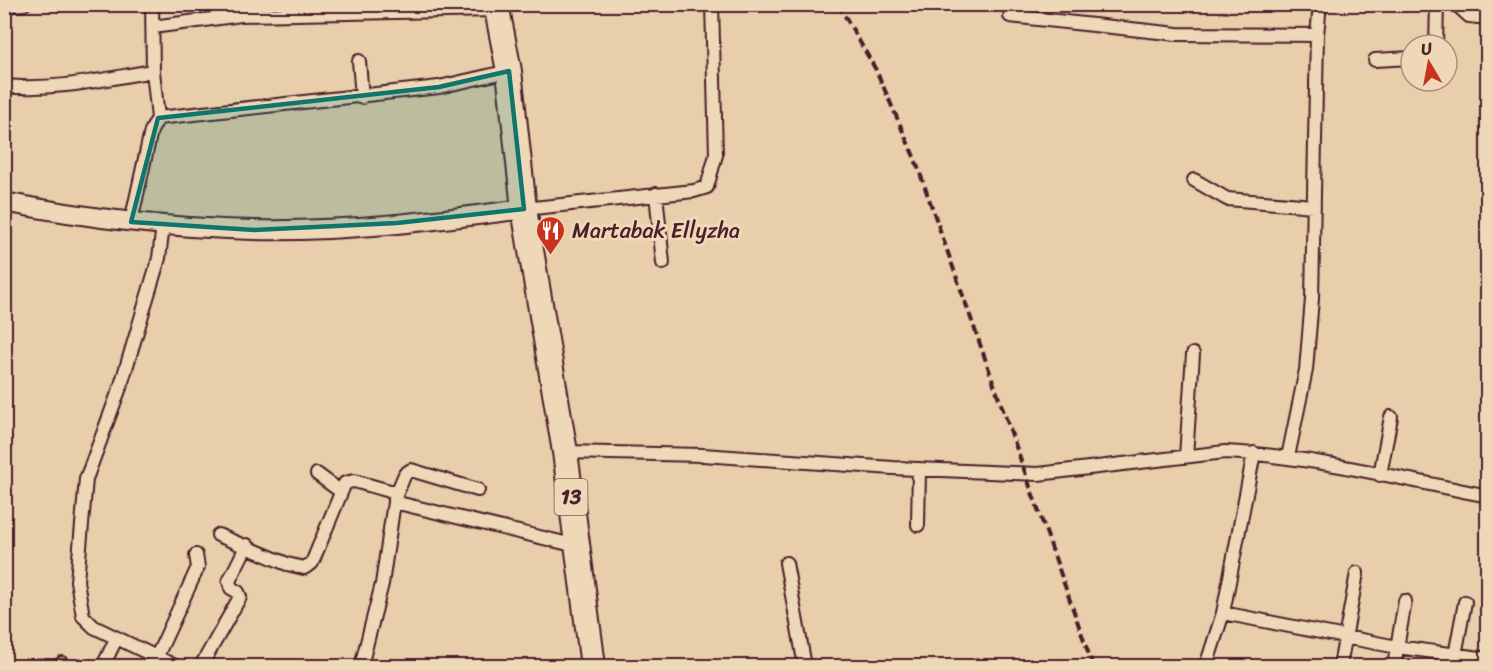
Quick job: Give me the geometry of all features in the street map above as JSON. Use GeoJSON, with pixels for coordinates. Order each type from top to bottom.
{"type":"FeatureCollection","features":[{"type":"Feature","properties":{"kind":"highway","name":"13"},"geometry":{"type":"LineString","coordinates":[[496,7],[509,71],[524,209],[565,452],[593,666]]}},
{"type":"Feature","properties":{"kind":"street"},"geometry":{"type":"LineString","coordinates":[[11,5],[24,4]]}},
{"type":"Feature","properties":{"kind":"street"},"geometry":{"type":"LineString","coordinates":[[131,222],[151,131],[158,118],[153,71],[153,4]]}},
{"type":"Feature","properties":{"kind":"street"},"geometry":{"type":"LineString","coordinates":[[4,202],[131,222],[254,230],[397,224],[694,191],[707,187],[710,181],[716,139],[712,4]]}},
{"type":"Feature","properties":{"kind":"street"},"geometry":{"type":"LineString","coordinates":[[1288,458],[1306,370],[1312,299],[1317,35],[1320,4]]}},
{"type":"Feature","properties":{"kind":"street"},"geometry":{"type":"LineString","coordinates":[[1436,33],[1437,4]]}},
{"type":"Feature","properties":{"kind":"street"},"geometry":{"type":"LineString","coordinates":[[1456,4],[1469,16],[1488,18]]}},
{"type":"Feature","properties":{"kind":"street"},"geometry":{"type":"LineString","coordinates":[[153,27],[241,10],[496,7]]}},
{"type":"Feature","properties":{"kind":"street"},"geometry":{"type":"LineString","coordinates":[[1010,16],[1177,33],[1317,35]]}},
{"type":"Feature","properties":{"kind":"street"},"geometry":{"type":"LineString","coordinates":[[1375,60],[1399,59]]}},
{"type":"Feature","properties":{"kind":"street"},"geometry":{"type":"LineString","coordinates":[[359,61],[363,97]]}},
{"type":"Feature","properties":{"kind":"street"},"geometry":{"type":"LineString","coordinates":[[4,86],[41,87],[80,84],[153,71]]}},
{"type":"Feature","properties":{"kind":"street"},"geometry":{"type":"LineString","coordinates":[[158,118],[440,87],[509,71]]}},
{"type":"Feature","properties":{"kind":"street"},"geometry":{"type":"LineString","coordinates":[[1194,180],[1227,199],[1314,206]]}},
{"type":"Feature","properties":{"kind":"street"},"geometry":{"type":"LineString","coordinates":[[656,194],[663,263]]}},
{"type":"Feature","properties":{"kind":"street"},"geometry":{"type":"LineString","coordinates":[[163,225],[159,258],[121,385],[94,452],[85,490],[77,557],[83,616],[94,627],[116,639],[175,666]]}},
{"type":"Feature","properties":{"kind":"street"},"geometry":{"type":"LineString","coordinates":[[1186,456],[1193,354]]}},
{"type":"Feature","properties":{"kind":"street"},"geometry":{"type":"LineString","coordinates":[[1380,475],[1391,417]]}},
{"type":"Feature","properties":{"kind":"street"},"geometry":{"type":"LineString","coordinates":[[565,452],[703,455],[1038,474],[1225,452],[1254,453],[1488,496]]}},
{"type":"Feature","properties":{"kind":"street"},"geometry":{"type":"LineString","coordinates":[[1206,666],[1223,613],[1254,453]]}},
{"type":"Feature","properties":{"kind":"street"},"geometry":{"type":"LineString","coordinates":[[918,525],[919,469]]}},
{"type":"Feature","properties":{"kind":"street"},"geometry":{"type":"LineString","coordinates":[[361,666],[382,585],[395,498],[405,474],[411,470],[478,490]]}},
{"type":"Feature","properties":{"kind":"street"},"geometry":{"type":"LineString","coordinates":[[317,474],[340,491]]}},
{"type":"Feature","properties":{"kind":"street"},"geometry":{"type":"LineString","coordinates":[[218,535],[248,545],[287,564],[308,567],[312,563],[340,491],[345,483],[354,481],[395,498],[577,546]]}},
{"type":"Feature","properties":{"kind":"street"},"geometry":{"type":"LineString","coordinates":[[201,666],[240,597],[238,592],[231,588],[230,581],[248,545]]}},
{"type":"Feature","properties":{"kind":"street"},"geometry":{"type":"LineString","coordinates":[[157,656],[198,567],[196,555]]}},
{"type":"Feature","properties":{"kind":"street"},"geometry":{"type":"LineString","coordinates":[[786,563],[805,666]]}},
{"type":"Feature","properties":{"kind":"street"},"geometry":{"type":"LineString","coordinates":[[1340,666],[1357,573]]}},
{"type":"Feature","properties":{"kind":"street"},"geometry":{"type":"LineString","coordinates":[[1394,666],[1405,601]]}},
{"type":"Feature","properties":{"kind":"street"},"geometry":{"type":"LineString","coordinates":[[1453,661],[1465,602]]}},
{"type":"Feature","properties":{"kind":"street"},"geometry":{"type":"LineString","coordinates":[[1223,613],[1397,646],[1453,661],[1488,659]]}},
{"type":"Feature","properties":{"kind":"street"},"geometry":{"type":"LineString","coordinates":[[103,666],[116,639]]}},
{"type":"Feature","properties":{"kind":"highlighted area"},"geometry":{"type":"Polygon","coordinates":[[[509,71],[524,209],[397,223],[254,230],[131,222],[158,118],[439,87],[509,71]]]}},
{"type":"Feature","properties":{"kind":"railway"},"geometry":{"type":"LineString","coordinates":[[838,4],[876,70],[915,159],[1093,666]]}},
{"type":"Feature","properties":{"kind":"place","name":"Martabak Ellyzha"},"geometry":{"type":"Point","coordinates":[551,256]}}]}
